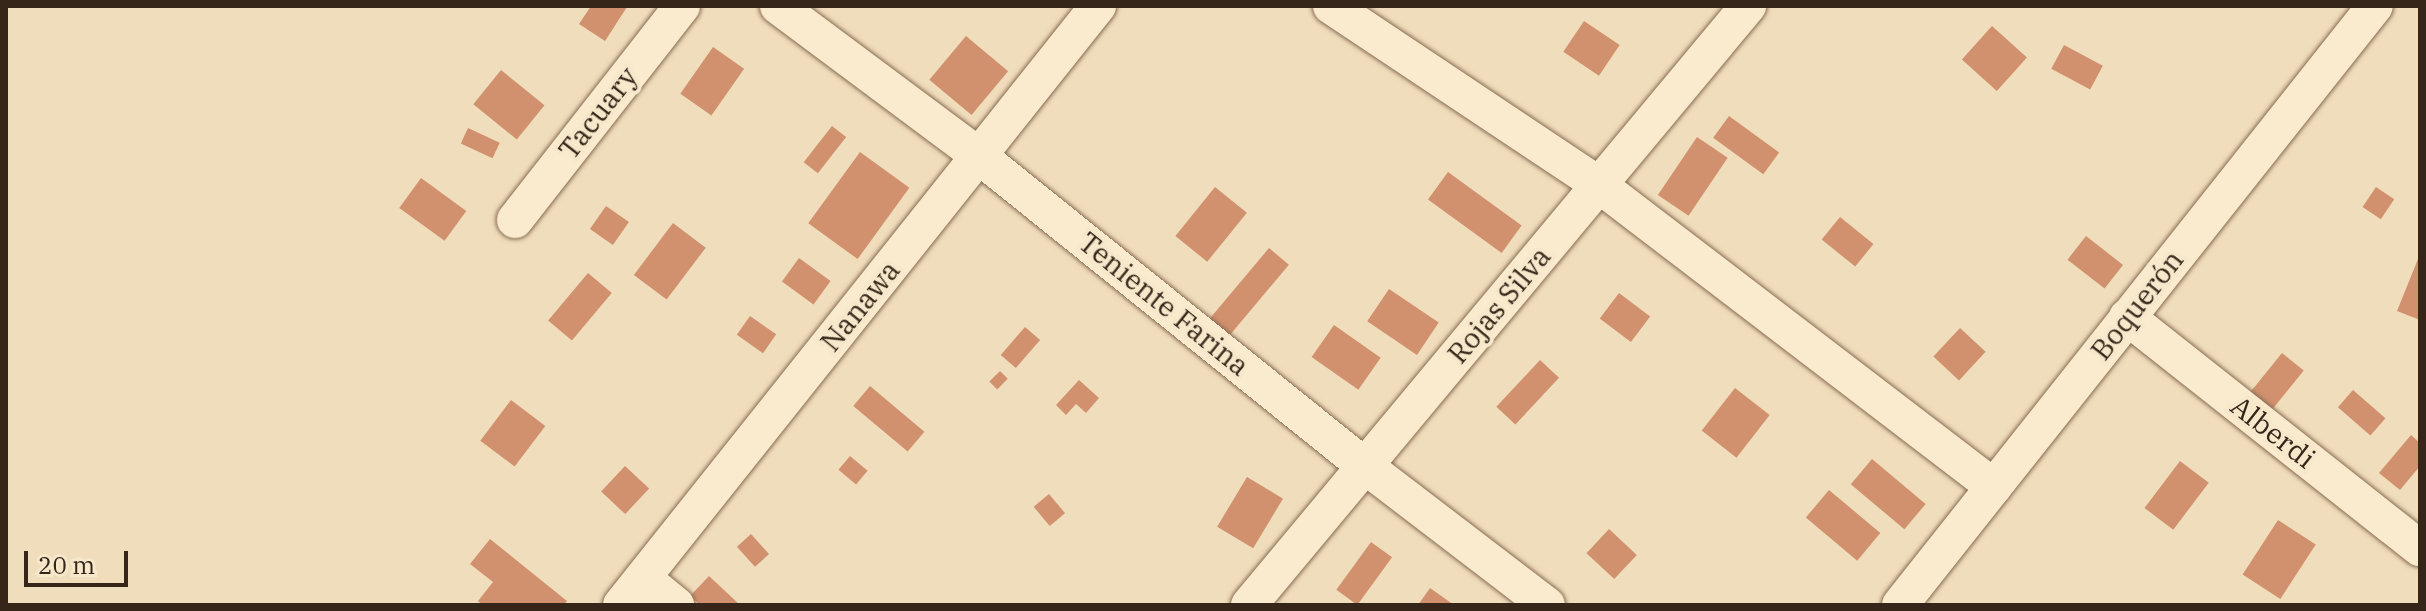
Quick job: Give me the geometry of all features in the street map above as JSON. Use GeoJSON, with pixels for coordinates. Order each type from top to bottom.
{"type":"FeatureCollection","features":[{"type":"Feature","properties":{"kind":"street","name":"Tacuary"},"geometry":{"type":"LineString","coordinates":[[515,220],[682,6]]}},
{"type":"Feature","properties":{"kind":"street","name":"Teniente Farina"},"geometry":{"type":"LineString","coordinates":[[778,6],[979,156],[1365,466],[1547,605]]}},
{"type":"Feature","properties":{"kind":"street","name":"Nanawa"},"geometry":{"type":"LineString","coordinates":[[632,592],[1098,6]]}},
{"type":"Feature","properties":{"kind":"street"},"geometry":{"type":"LineString","coordinates":[[1331,6],[1599,185],[1994,487]]}},
{"type":"Feature","properties":{"kind":"street","name":"Rojas Silva"},"geometry":{"type":"LineString","coordinates":[[1249,605],[1748,6]]}},
{"type":"Feature","properties":{"kind":"street","name":"Boquerón"},"geometry":{"type":"LineString","coordinates":[[1900,605],[2375,6]]}},
{"type":"Feature","properties":{"kind":"street","name":"Alberdi"},"geometry":{"type":"LineString","coordinates":[[2127,317],[2420,548]]}},
{"type":"Feature","properties":{"kind":"street"},"geometry":{"type":"LineString","coordinates":[[632,592],[676,605]]}},
{"type":"Feature","properties":{"kind":"building"},"geometry":{"type":"Polygon","coordinates":[[[591,6],[627,7],[605,41],[579,24],[591,6]]]}},
{"type":"Feature","properties":{"kind":"building"},"geometry":{"type":"Polygon","coordinates":[[[1584,21],[1620,45],[1599,76],[1563,52],[1584,21]]]}},
{"type":"Feature","properties":{"kind":"building"},"geometry":{"type":"Polygon","coordinates":[[[1992,26],[2027,57],[1997,91],[1962,59],[1992,26]]]}},
{"type":"Feature","properties":{"kind":"building"},"geometry":{"type":"Polygon","coordinates":[[[966,36],[1008,71],[971,115],[929,80],[966,36]]]}},
{"type":"Feature","properties":{"kind":"building"},"geometry":{"type":"Polygon","coordinates":[[[2064,45],[2103,66],[2090,89],[2051,69],[2064,45]]]}},
{"type":"Feature","properties":{"kind":"building"},"geometry":{"type":"Polygon","coordinates":[[[713,47],[744,69],[711,115],[680,94],[713,47]]]}},
{"type":"Feature","properties":{"kind":"building"},"geometry":{"type":"Polygon","coordinates":[[[501,70],[545,105],[517,139],[473,104],[501,70]]]}},
{"type":"Feature","properties":{"kind":"building"},"geometry":{"type":"Polygon","coordinates":[[[1729,116],[1779,152],[1763,174],[1713,138],[1729,116]]]}},
{"type":"Feature","properties":{"kind":"building"},"geometry":{"type":"Polygon","coordinates":[[[832,126],[846,137],[818,173],[804,162],[832,126]]]}},
{"type":"Feature","properties":{"kind":"building"},"geometry":{"type":"Polygon","coordinates":[[[468,128],[500,143],[493,158],[461,143],[468,128]]]}},
{"type":"Feature","properties":{"kind":"building"},"geometry":{"type":"Polygon","coordinates":[[[1697,137],[1728,158],[1689,216],[1658,195],[1697,137]]]}},
{"type":"Feature","properties":{"kind":"building"},"geometry":{"type":"Polygon","coordinates":[[[860,152],[909,188],[858,259],[808,223],[860,152]]]}},
{"type":"Feature","properties":{"kind":"building"},"geometry":{"type":"Polygon","coordinates":[[[1448,172],[1522,225],[1502,253],[1428,200],[1448,172]]]}},
{"type":"Feature","properties":{"kind":"building"},"geometry":{"type":"Polygon","coordinates":[[[421,178],[466,211],[445,241],[399,208],[421,178]]]}},
{"type":"Feature","properties":{"kind":"building"},"geometry":{"type":"Polygon","coordinates":[[[1215,187],[1247,213],[1207,262],[1175,236],[1215,187]]]}},
{"type":"Feature","properties":{"kind":"building"},"geometry":{"type":"Polygon","coordinates":[[[2376,187],[2394,199],[2381,219],[2363,207],[2376,187]]]}},
{"type":"Feature","properties":{"kind":"building"},"geometry":{"type":"Polygon","coordinates":[[[606,206],[629,222],[613,245],[590,229],[606,206]]]}},
{"type":"Feature","properties":{"kind":"building"},"geometry":{"type":"Polygon","coordinates":[[[1840,217],[1873,244],[1855,267],[1822,240],[1840,217]]]}},
{"type":"Feature","properties":{"kind":"building"},"geometry":{"type":"Polygon","coordinates":[[[673,223],[706,248],[667,300],[634,275],[673,223]]]}},
{"type":"Feature","properties":{"kind":"building"},"geometry":{"type":"Polygon","coordinates":[[[2086,236],[2123,265],[2105,289],[2068,260],[2086,236]]]}},
{"type":"Feature","properties":{"kind":"building"},"geometry":{"type":"Polygon","coordinates":[[[1269,248],[1289,265],[1229,336],[1209,319],[1269,248]]]}},
{"type":"Feature","properties":{"kind":"building"},"geometry":{"type":"Polygon","coordinates":[[[2420,254],[2420,320],[2397,311],[2420,254]]]}},
{"type":"Feature","properties":{"kind":"building"},"geometry":{"type":"Polygon","coordinates":[[[799,258],[831,281],[814,304],[782,281],[799,258]]]}},
{"type":"Feature","properties":{"kind":"building"},"geometry":{"type":"Polygon","coordinates":[[[588,273],[612,293],[572,340],[548,320],[588,273]]]}},
{"type":"Feature","properties":{"kind":"building"},"geometry":{"type":"Polygon","coordinates":[[[1389,289],[1439,323],[1417,355],[1367,321],[1389,289]]]}},
{"type":"Feature","properties":{"kind":"building"},"geometry":{"type":"Polygon","coordinates":[[[1619,293],[1650,316],[1631,342],[1600,319],[1619,293]]]}},
{"type":"Feature","properties":{"kind":"building"},"geometry":{"type":"Polygon","coordinates":[[[750,316],[776,334],[763,353],[737,335],[750,316]]]}},
{"type":"Feature","properties":{"kind":"building"},"geometry":{"type":"Polygon","coordinates":[[[1334,325],[1381,358],[1358,390],[1312,357],[1334,325]]]}},
{"type":"Feature","properties":{"kind":"building"},"geometry":{"type":"Polygon","coordinates":[[[1025,327],[1040,340],[1016,368],[1001,355],[1025,327]]]}},
{"type":"Feature","properties":{"kind":"building"},"geometry":{"type":"Polygon","coordinates":[[[1960,328],[1986,352],[1959,380],[1933,357],[1960,328]]]}},
{"type":"Feature","properties":{"kind":"building"},"geometry":{"type":"Polygon","coordinates":[[[2282,353],[2304,371],[2264,420],[2242,402],[2282,353]]]}},
{"type":"Feature","properties":{"kind":"building"},"geometry":{"type":"Polygon","coordinates":[[[1540,360],[1559,378],[1515,425],[1496,407],[1540,360]]]}},
{"type":"Feature","properties":{"kind":"building"},"geometry":{"type":"Polygon","coordinates":[[[1000,371],[1008,379],[997,389],[989,382],[1000,371]]]}},
{"type":"Feature","properties":{"kind":"building"},"geometry":{"type":"Polygon","coordinates":[[[1079,380],[1099,398],[1086,413],[1076,404],[1066,415],[1056,405],[1079,380]]]}},
{"type":"Feature","properties":{"kind":"building"},"geometry":{"type":"Polygon","coordinates":[[[870,386],[924,432],[908,452],[853,406],[870,386]]]}},
{"type":"Feature","properties":{"kind":"building"},"geometry":{"type":"Polygon","coordinates":[[[1735,388],[1770,415],[1736,458],[1702,431],[1735,388]]]}},
{"type":"Feature","properties":{"kind":"building"},"geometry":{"type":"Polygon","coordinates":[[[2353,390],[2385,418],[2370,436],[2338,407],[2353,390]]]}},
{"type":"Feature","properties":{"kind":"building"},"geometry":{"type":"Polygon","coordinates":[[[511,400],[545,426],[515,467],[480,441],[511,400]]]}},
{"type":"Feature","properties":{"kind":"building"},"geometry":{"type":"Polygon","coordinates":[[[2411,435],[2420,443],[2420,466],[2400,490],[2379,473],[2411,435]]]}},
{"type":"Feature","properties":{"kind":"building"},"geometry":{"type":"Polygon","coordinates":[[[850,456],[868,471],[856,485],[838,470],[850,456]]]}},
{"type":"Feature","properties":{"kind":"building"},"geometry":{"type":"Polygon","coordinates":[[[1872,459],[1926,504],[1904,529],[1851,484],[1872,459]]]}},
{"type":"Feature","properties":{"kind":"building"},"geometry":{"type":"Polygon","coordinates":[[[2180,461],[2209,483],[2173,530],[2144,508],[2180,461]]]}},
{"type":"Feature","properties":{"kind":"building"},"geometry":{"type":"Polygon","coordinates":[[[625,466],[649,489],[625,514],[601,492],[625,466]]]}},
{"type":"Feature","properties":{"kind":"building"},"geometry":{"type":"Polygon","coordinates":[[[1247,477],[1283,499],[1253,548],[1217,527],[1247,477]]]}},
{"type":"Feature","properties":{"kind":"building"},"geometry":{"type":"Polygon","coordinates":[[[1829,490],[1880,533],[1857,561],[1806,518],[1829,490]]]}},
{"type":"Feature","properties":{"kind":"building"},"geometry":{"type":"Polygon","coordinates":[[[1049,494],[1065,513],[1050,526],[1034,507],[1049,494]]]}},
{"type":"Feature","properties":{"kind":"building"},"geometry":{"type":"Polygon","coordinates":[[[2278,520],[2316,545],[2280,599],[2243,575],[2278,520]]]}},
{"type":"Feature","properties":{"kind":"building"},"geometry":{"type":"Polygon","coordinates":[[[1609,529],[1637,555],[1614,579],[1586,553],[1609,529]]]}},
{"type":"Feature","properties":{"kind":"building"},"geometry":{"type":"Polygon","coordinates":[[[751,534],[769,554],[755,567],[737,547],[751,534]]]}},
{"type":"Feature","properties":{"kind":"building"},"geometry":{"type":"Polygon","coordinates":[[[490,539],[567,601],[564,605],[482,605],[478,601],[493,582],[470,564],[490,539]]]}},
{"type":"Feature","properties":{"kind":"building"},"geometry":{"type":"Polygon","coordinates":[[[1371,542],[1392,557],[1357,605],[1336,590],[1371,542]]]}},
{"type":"Feature","properties":{"kind":"building"},"geometry":{"type":"Polygon","coordinates":[[[709,576],[740,605],[700,605],[690,596],[709,576]]]}},
{"type":"Feature","properties":{"kind":"building"},"geometry":{"type":"Polygon","coordinates":[[[1430,588],[1454,605],[1418,605],[1430,588]]]}}]}
